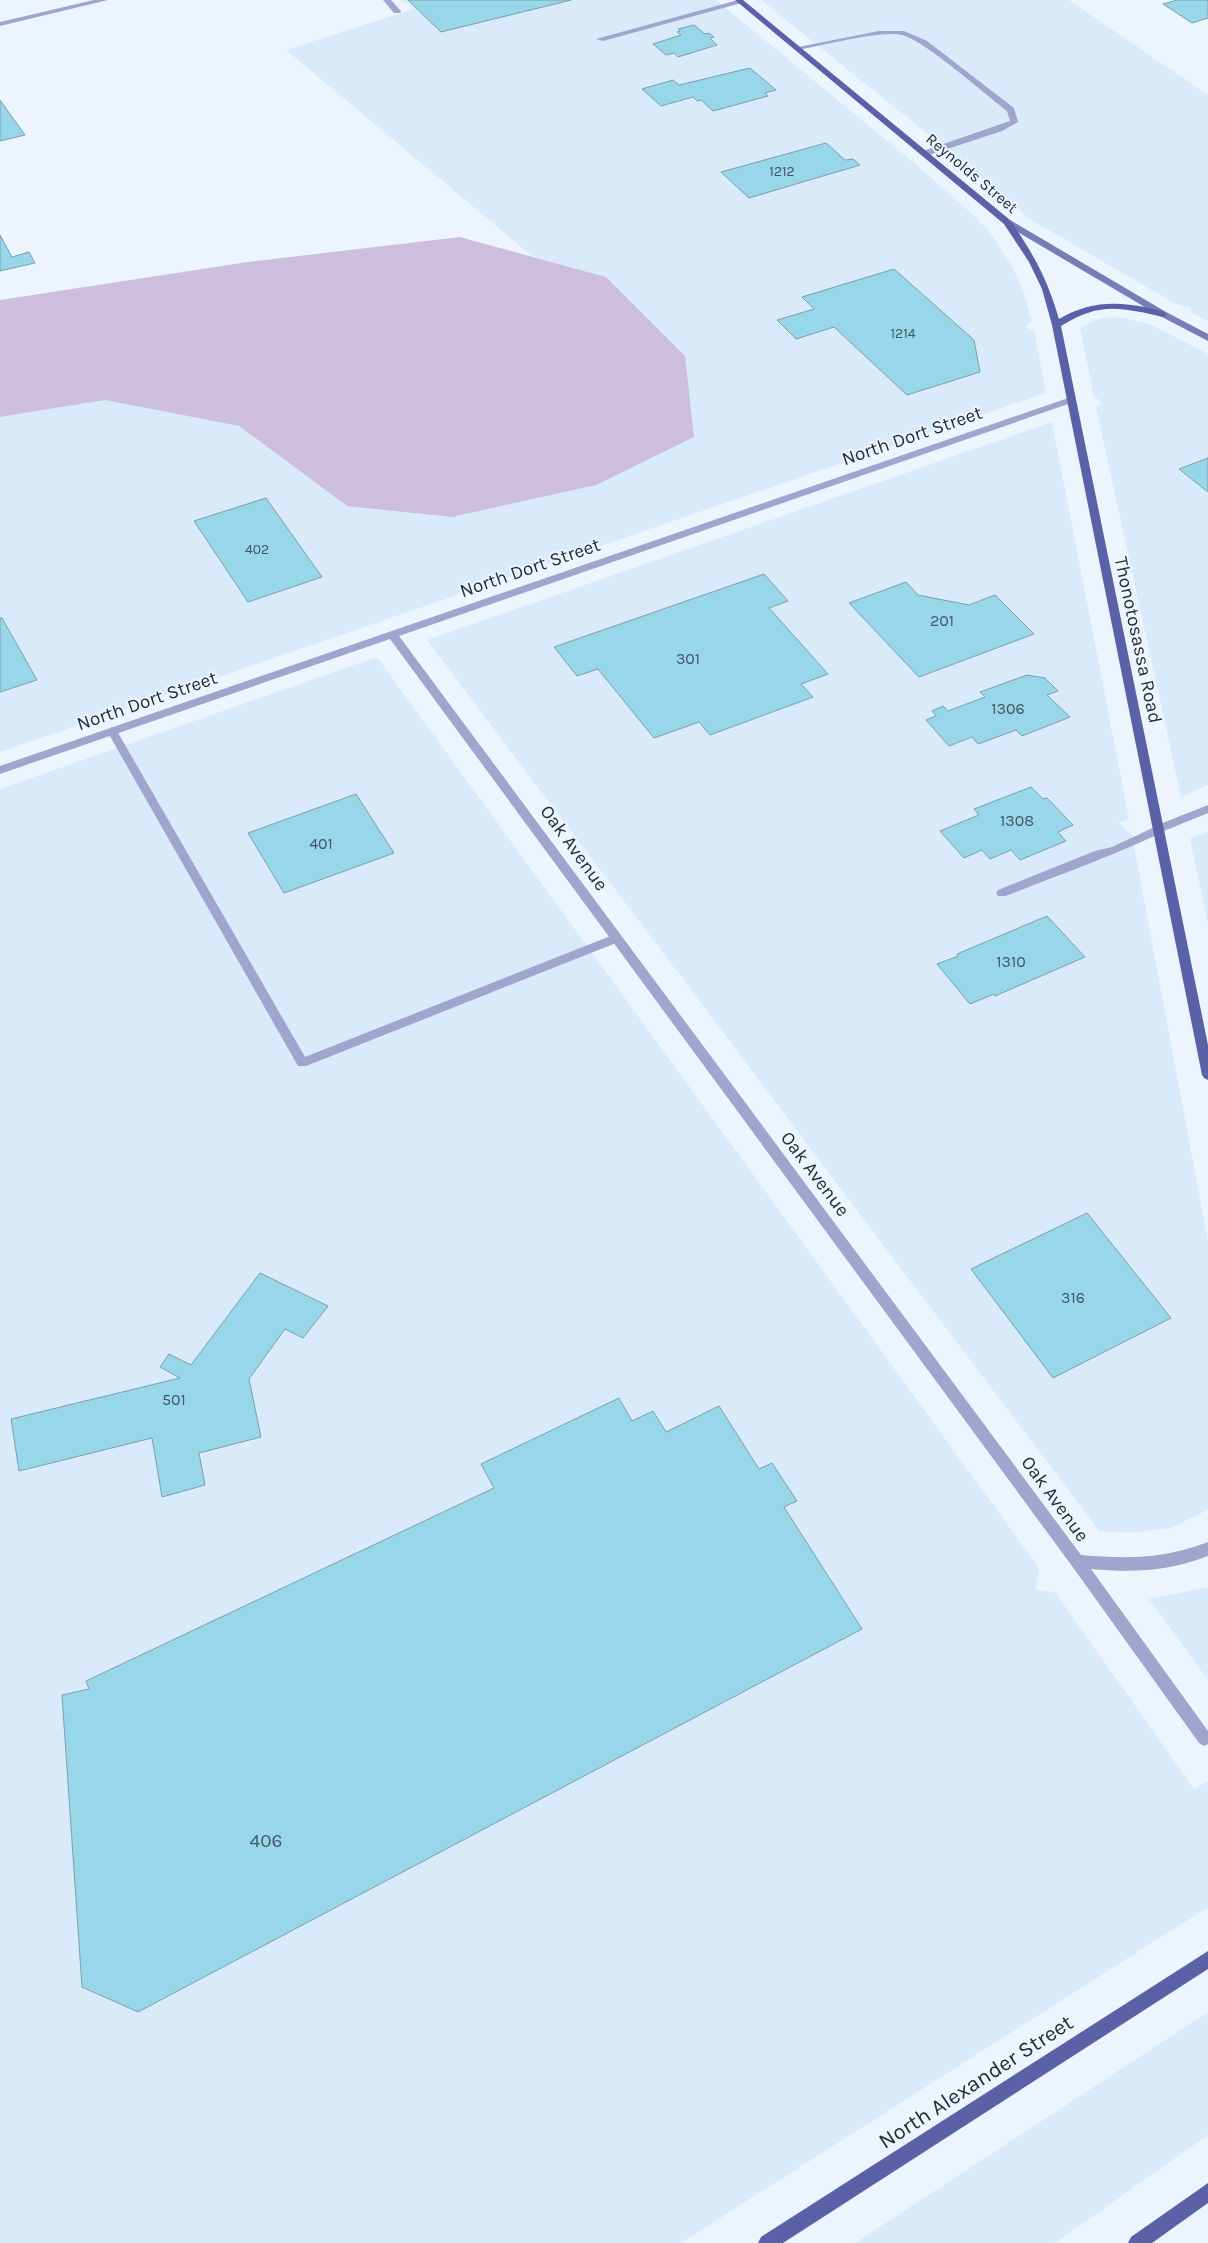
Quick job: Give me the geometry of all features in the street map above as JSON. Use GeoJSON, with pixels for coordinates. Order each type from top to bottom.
{"type":"FeatureCollection","features":[{"type":"Feature","properties":{"kind":"main road","name":"Reynolds Street"},"geometry":{"type":"LineString","coordinates":[[740,1],[926,153],[1007,222],[1163,314],[1208,338]]}},
{"type":"Feature","properties":{"kind":"main road","name":"Thonotosassa Road"},"geometry":{"type":"LineString","coordinates":[[1007,222],[1033,262],[1046,289],[1056,325],[1208,1075]]}},
{"type":"Feature","properties":{"kind":"main road"},"geometry":{"type":"LineString","coordinates":[[1056,325],[1074,312],[1094,306],[1120,305],[1163,314]]}},
{"type":"Feature","properties":{"kind":"main road","name":"North Alexander Street"},"geometry":{"type":"LineString","coordinates":[[768,2243],[1208,1959]]}},
{"type":"Feature","properties":{"kind":"main road"},"geometry":{"type":"LineString","coordinates":[[1137,2243],[1208,2192]]}},
{"type":"Feature","properties":{"kind":"street"},"geometry":{"type":"LineString","coordinates":[[0,24],[104,0]]}},
{"type":"Feature","properties":{"kind":"street"},"geometry":{"type":"LineString","coordinates":[[387,0],[398,11]]}},
{"type":"Feature","properties":{"kind":"street"},"geometry":{"type":"LineString","coordinates":[[600,39],[740,1]]}},
{"type":"Feature","properties":{"kind":"street"},"geometry":{"type":"LineString","coordinates":[[797,48],[879,33],[904,33],[924,43],[1011,110],[1014,122],[999,129],[926,153]]}},
{"type":"Feature","properties":{"kind":"street","name":"North Dort Street"},"geometry":{"type":"LineString","coordinates":[[0,770],[1071,400]]}},
{"type":"Feature","properties":{"kind":"street","name":"Oak Avenue"},"geometry":{"type":"LineString","coordinates":[[392,634],[1078,1561],[1204,1738]]}},
{"type":"Feature","properties":{"kind":"street"},"geometry":{"type":"LineString","coordinates":[[112,731],[302,1063],[617,938]]}},
{"type":"Feature","properties":{"kind":"street"},"geometry":{"type":"LineString","coordinates":[[1002,893],[1099,854],[1115,850],[1208,808]]}},
{"type":"Feature","properties":{"kind":"street"},"geometry":{"type":"LineString","coordinates":[[1078,1561],[1132,1567],[1184,1560],[1208,1549]]}},
{"type":"Feature","properties":{"kind":"shaded area"},"geometry":{"type":"Polygon","coordinates":[[[402,0],[716,0],[919,167],[987,228],[1012,266],[1023,291],[1032,321],[1025,327],[1034,331],[1046,393],[0,752],[0,417],[105,400],[239,426],[347,506],[685,356],[606,277],[532,256],[286,50],[414,9],[402,0]]]}},
{"type":"Feature","properties":{"kind":"shaded area"},"geometry":{"type":"Polygon","coordinates":[[[761,0],[1069,0],[1208,95],[1208,321],[1190,312],[1192,308],[1176,304],[1026,217],[1020,209],[1017,209],[945,148],[761,0]]]}},
{"type":"Feature","properties":{"kind":"shaded area"},"geometry":{"type":"Polygon","coordinates":[[[460,237],[606,277],[685,356],[694,437],[596,485],[452,517],[347,506],[239,426],[105,400],[0,417],[0,300],[248,262],[460,237]]]}},
{"type":"Feature","properties":{"kind":"shaded area"},"geometry":{"type":"Polygon","coordinates":[[[1118,317],[1150,324],[1208,354],[1208,785],[1181,797],[1096,407],[1104,404],[1094,396],[1080,328],[1102,318],[1118,317]]]}},
{"type":"Feature","properties":{"kind":"shaded area"},"geometry":{"type":"Polygon","coordinates":[[[1052,422],[1129,819],[1119,823],[1132,835],[1208,1242],[1208,1510],[1170,1528],[1129,1533],[1099,1531],[427,640],[1052,422]]]}},
{"type":"Feature","properties":{"kind":"shaded area"},"geometry":{"type":"Polygon","coordinates":[[[377,657],[1039,1568],[1036,1590],[1055,1592],[1194,1789],[1208,1781],[1208,1907],[681,2243],[0,2243],[0,789],[377,657]]]}},
{"type":"Feature","properties":{"kind":"shaded area"},"geometry":{"type":"Polygon","coordinates":[[[1208,832],[1208,924],[1190,839],[1208,832]]]}},
{"type":"Feature","properties":{"kind":"shaded area"},"geometry":{"type":"Polygon","coordinates":[[[1208,1587],[1208,1680],[1149,1599],[1208,1587]]]}},
{"type":"Feature","properties":{"kind":"shaded area"},"geometry":{"type":"Polygon","coordinates":[[[1208,2012],[1208,2135],[1055,2243],[855,2243],[1208,2012]]]}},
{"type":"Feature","properties":{"kind":"building"},"geometry":{"type":"Polygon","coordinates":[[[408,0],[571,0],[441,32],[408,0]]]}},
{"type":"Feature","properties":{"kind":"building"},"geometry":{"type":"Polygon","coordinates":[[[1177,0],[1208,0],[1208,18],[1192,23],[1163,4],[1177,0]]]}},
{"type":"Feature","properties":{"kind":"building"},"geometry":{"type":"Polygon","coordinates":[[[694,25],[705,34],[709,33],[714,37],[710,38],[717,45],[678,57],[674,53],[666,55],[653,44],[681,35],[677,32],[680,31],[678,29],[694,25]]]}},
{"type":"Feature","properties":{"kind":"building"},"geometry":{"type":"Polygon","coordinates":[[[750,68],[776,90],[765,93],[768,96],[713,111],[701,100],[697,101],[693,97],[661,106],[642,89],[673,80],[679,85],[750,68]]]}},
{"type":"Feature","properties":{"kind":"building"},"geometry":{"type":"Polygon","coordinates":[[[0,100],[25,135],[0,141],[0,100]]]}},
{"type":"Feature","properties":{"kind":"building"},"geometry":{"type":"Polygon","coordinates":[[[826,143],[845,160],[853,159],[860,165],[749,198],[721,172],[826,143]]]}},
{"type":"Feature","properties":{"kind":"building"},"geometry":{"type":"Polygon","coordinates":[[[0,235],[12,257],[29,252],[35,263],[0,271],[0,235]]]}},
{"type":"Feature","properties":{"kind":"building"},"geometry":{"type":"Polygon","coordinates":[[[894,269],[974,340],[980,372],[907,395],[834,327],[796,339],[777,320],[814,309],[802,297],[894,269]]]}},
{"type":"Feature","properties":{"kind":"building"},"geometry":{"type":"Polygon","coordinates":[[[1208,458],[1208,492],[1179,469],[1208,458]]]}},
{"type":"Feature","properties":{"kind":"building"},"geometry":{"type":"Polygon","coordinates":[[[266,498],[322,577],[248,602],[194,521],[266,498]]]}},
{"type":"Feature","properties":{"kind":"building"},"geometry":{"type":"Polygon","coordinates":[[[764,574],[788,601],[769,608],[828,674],[801,684],[813,697],[710,735],[699,722],[654,738],[598,669],[577,676],[554,647],[764,574]]]}},
{"type":"Feature","properties":{"kind":"building"},"geometry":{"type":"Polygon","coordinates":[[[906,582],[918,595],[969,605],[995,595],[1034,634],[919,677],[849,603],[906,582]]]}},
{"type":"Feature","properties":{"kind":"building"},"geometry":{"type":"Polygon","coordinates":[[[0,618],[2,618],[37,680],[0,692],[0,618]]]}},
{"type":"Feature","properties":{"kind":"building"},"geometry":{"type":"Polygon","coordinates":[[[1027,675],[1045,678],[1058,691],[1047,695],[1070,717],[1022,736],[1016,730],[978,744],[972,737],[949,746],[926,720],[936,716],[932,711],[943,706],[948,711],[985,697],[980,692],[1027,675]]]}},
{"type":"Feature","properties":{"kind":"building"},"geometry":{"type":"Polygon","coordinates":[[[1031,787],[1043,799],[1047,798],[1073,825],[1058,832],[1066,841],[1020,860],[1011,850],[990,859],[982,850],[964,858],[940,831],[979,815],[974,809],[1031,787]]]}},
{"type":"Feature","properties":{"kind":"building"},"geometry":{"type":"Polygon","coordinates":[[[356,794],[394,853],[284,893],[248,833],[356,794]]]}},
{"type":"Feature","properties":{"kind":"building"},"geometry":{"type":"Polygon","coordinates":[[[1047,916],[1085,957],[995,996],[994,994],[970,1004],[937,964],[958,956],[957,954],[1047,916]]]}},
{"type":"Feature","properties":{"kind":"building"},"geometry":{"type":"Polygon","coordinates":[[[1087,1213],[1171,1318],[1053,1378],[971,1269],[1087,1213]]]}},
{"type":"Feature","properties":{"kind":"building"},"geometry":{"type":"Polygon","coordinates":[[[260,1273],[328,1306],[303,1338],[285,1329],[249,1379],[261,1437],[199,1453],[205,1485],[162,1497],[152,1438],[19,1471],[11,1419],[180,1378],[160,1367],[169,1354],[191,1365],[260,1273]]]}},
{"type":"Feature","properties":{"kind":"building"},"geometry":{"type":"Polygon","coordinates":[[[619,1398],[632,1421],[653,1411],[666,1432],[719,1406],[759,1469],[772,1463],[797,1501],[784,1507],[862,1629],[138,2012],[82,1987],[62,1695],[89,1689],[86,1681],[494,1488],[481,1464],[619,1398]]]}}]}
